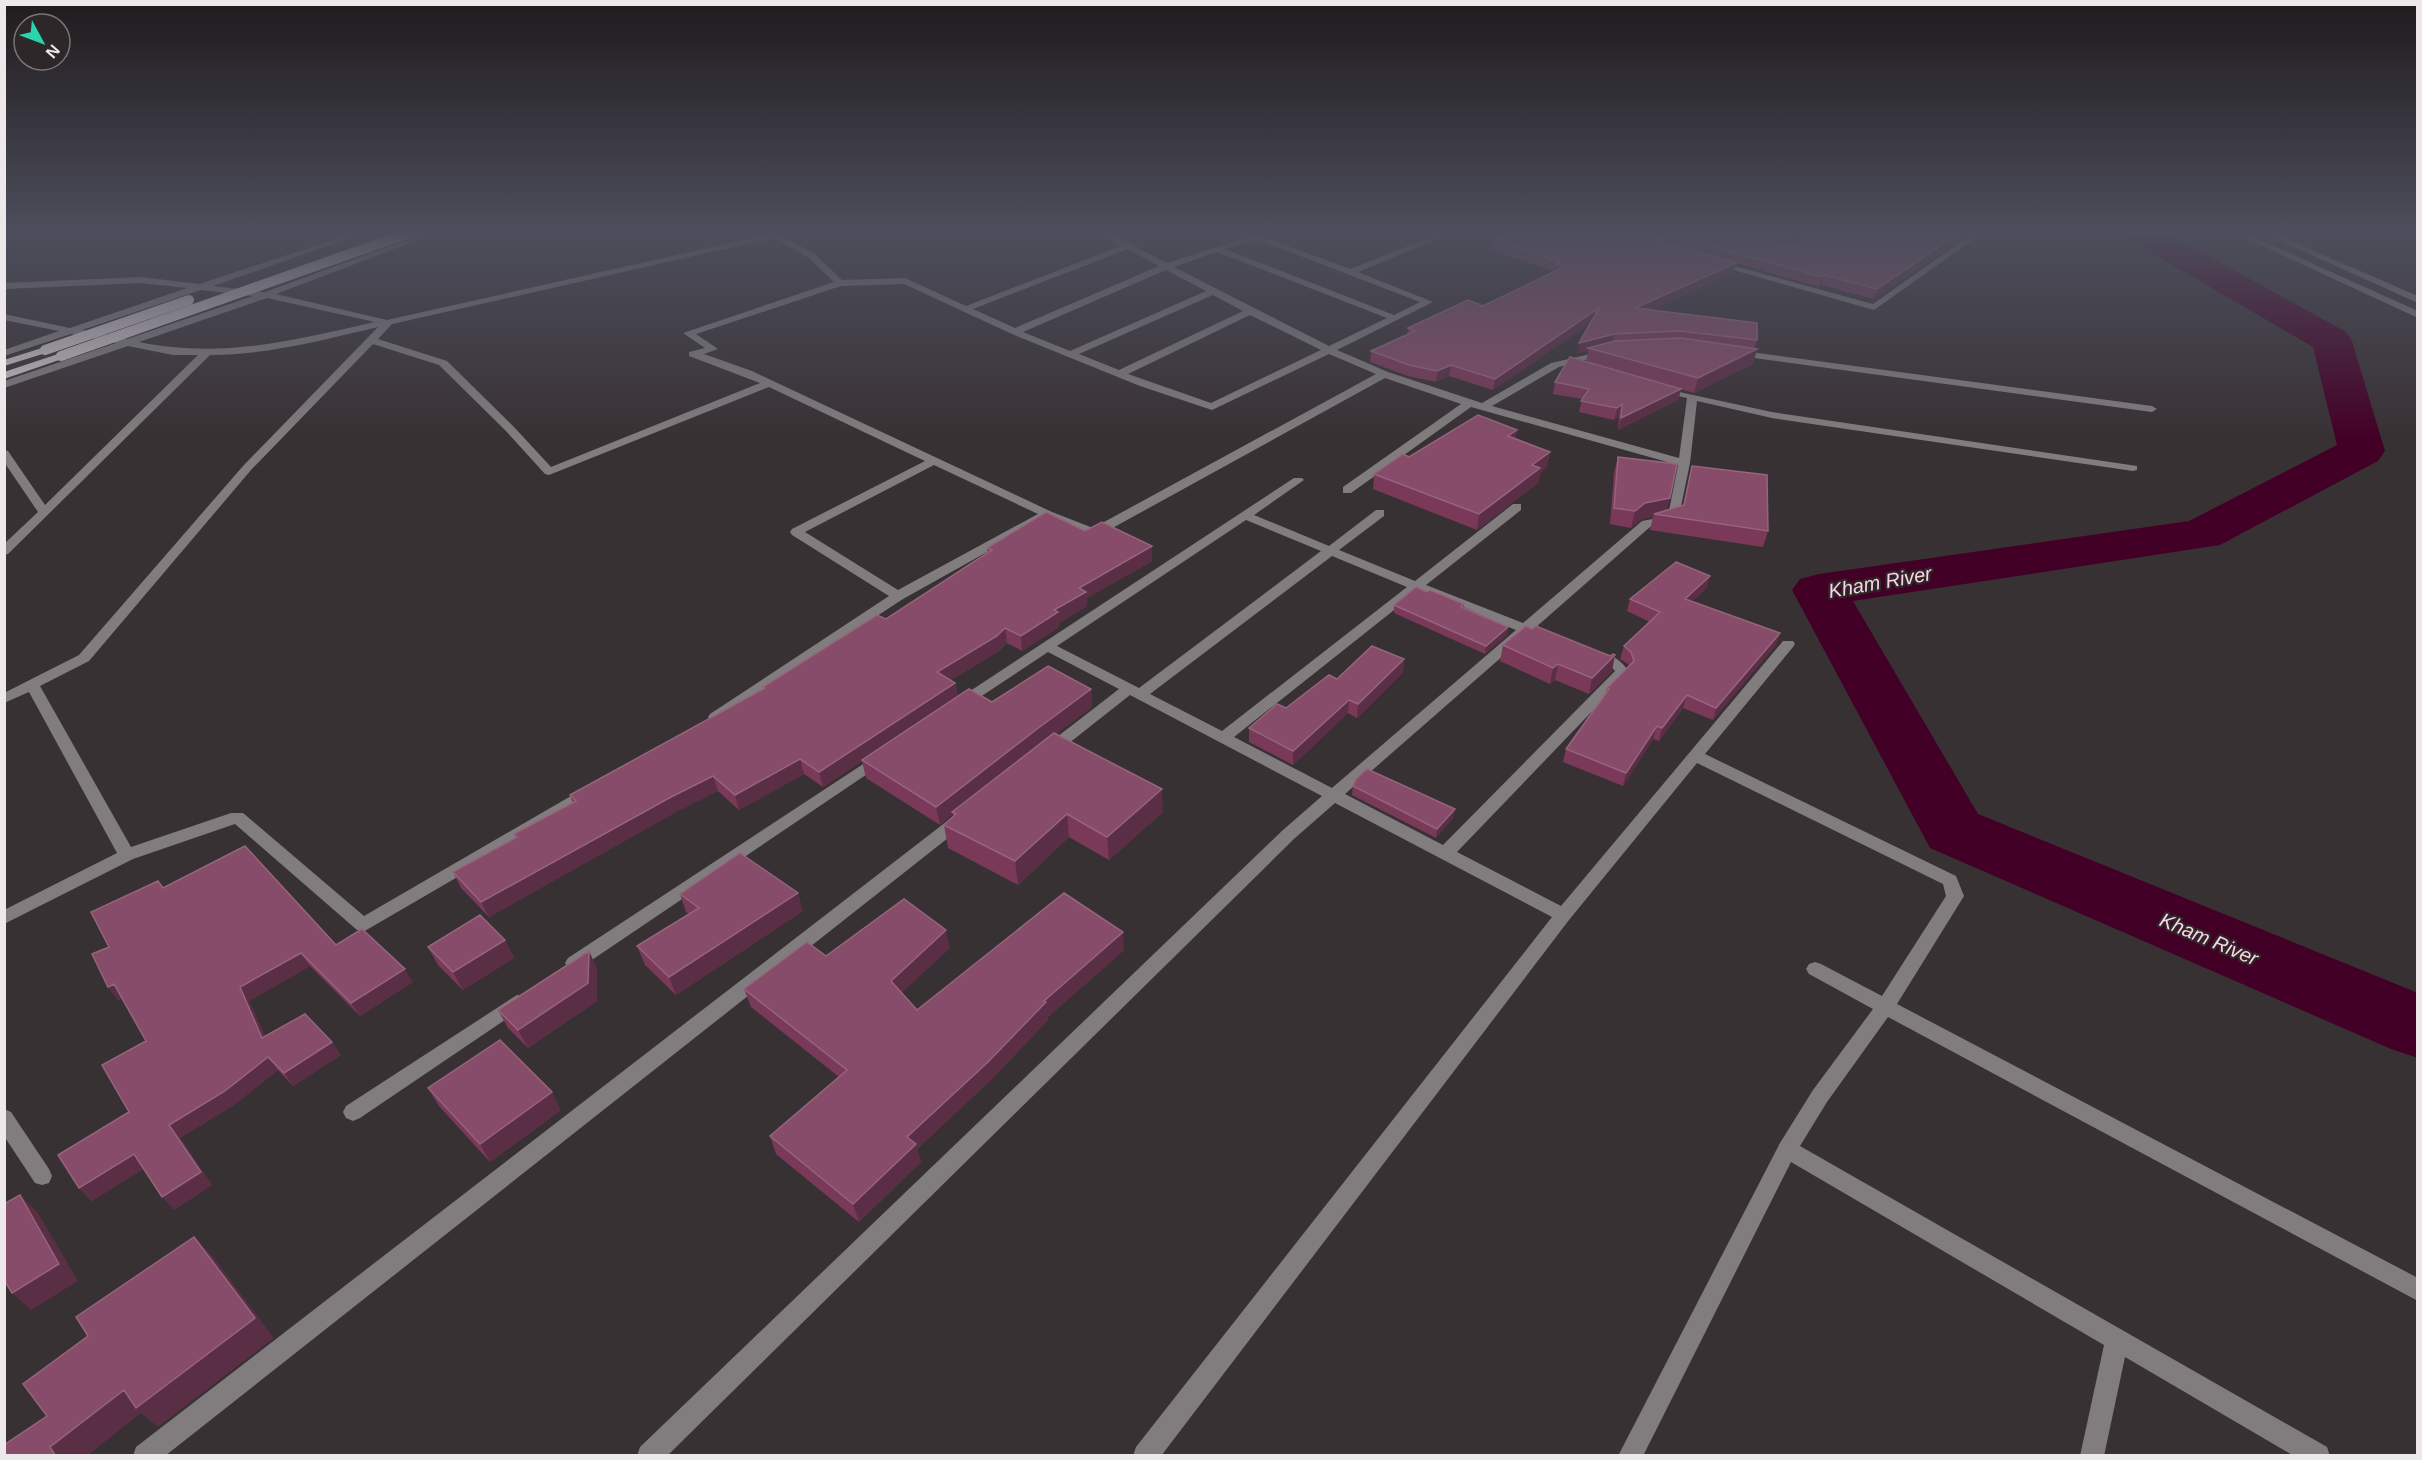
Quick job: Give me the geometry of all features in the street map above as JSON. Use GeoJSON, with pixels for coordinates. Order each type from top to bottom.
{"type":"FeatureCollection","features":[{"type":"Feature","properties":{"kind":"main road"},"geometry":{"type":"LineString","coordinates":[[4,363],[181,302]]}},
{"type":"Feature","properties":{"kind":"main road"},"geometry":{"type":"LineString","coordinates":[[4,376],[213,302]]}},
{"type":"Feature","properties":{"kind":"street"},"geometry":{"type":"LineString","coordinates":[[4,353],[154,302]]}},
{"type":"Feature","properties":{"kind":"street"},"geometry":{"type":"LineString","coordinates":[[4,385],[246,302]]}},
{"type":"Feature","properties":{"kind":"street"},"geometry":{"type":"LineString","coordinates":[[298,302],[388,322]]}},
{"type":"Feature","properties":{"kind":"street"},"geometry":{"type":"LineString","coordinates":[[4,317],[173,352],[236,352],[278,347],[476,302]]}},
{"type":"Feature","properties":{"kind":"street"},"geometry":{"type":"LineString","coordinates":[[782,302],[688,333],[713,349],[693,354],[748,373],[1047,514],[1094,533],[1384,374]]}},
{"type":"Feature","properties":{"kind":"street"},"geometry":{"type":"LineString","coordinates":[[950,302],[1015,332],[1119,374],[1212,407],[1327,349],[1428,302]]}},
{"type":"Feature","properties":{"kind":"street"},"geometry":{"type":"LineString","coordinates":[[965,309],[983,302]]}},
{"type":"Feature","properties":{"kind":"street"},"geometry":{"type":"LineString","coordinates":[[1015,332],[1084,302]]}},
{"type":"Feature","properties":{"kind":"street"},"geometry":{"type":"LineString","coordinates":[[1071,354],[1189,302]]}},
{"type":"Feature","properties":{"kind":"street"},"geometry":{"type":"LineString","coordinates":[[1235,302],[1327,349],[1384,374],[1469,403],[1684,463]]}},
{"type":"Feature","properties":{"kind":"street"},"geometry":{"type":"LineString","coordinates":[[1353,302],[1394,318]]}},
{"type":"Feature","properties":{"kind":"street"},"geometry":{"type":"LineString","coordinates":[[1856,302],[1874,307],[1881,302]]}},
{"type":"Feature","properties":{"kind":"street"},"geometry":{"type":"LineString","coordinates":[[2390,302],[2418,315]]}},
{"type":"Feature","properties":{"kind":"street"},"geometry":{"type":"LineString","coordinates":[[1119,374],[1251,311]]}},
{"type":"Feature","properties":{"kind":"street"},"geometry":{"type":"LineString","coordinates":[[4,699],[84,658],[247,468],[388,322]]}},
{"type":"Feature","properties":{"kind":"street"},"geometry":{"type":"LineString","coordinates":[[371,340],[443,363],[510,429],[549,472],[769,383]]}},
{"type":"Feature","properties":{"kind":"street"},"geometry":{"type":"LineString","coordinates":[[1483,407],[1555,364],[1612,350]]}},
{"type":"Feature","properties":{"kind":"street"},"geometry":{"type":"LineString","coordinates":[[4,551],[207,352]]}},
{"type":"Feature","properties":{"kind":"street"},"geometry":{"type":"LineString","coordinates":[[1723,352],[2152,409]]}},
{"type":"Feature","properties":{"kind":"street"},"geometry":{"type":"LineString","coordinates":[[1564,362],[1586,368]]}},
{"type":"Feature","properties":{"kind":"street"},"geometry":{"type":"LineString","coordinates":[[1649,386],[1692,398],[1772,415],[2133,468]]}},
{"type":"Feature","properties":{"kind":"street"},"geometry":{"type":"LineString","coordinates":[[649,1455],[1289,834],[1646,524],[1674,518],[1692,398]]}},
{"type":"Feature","properties":{"kind":"street"},"geometry":{"type":"LineString","coordinates":[[1347,490],[1469,403]]}},
{"type":"Feature","properties":{"kind":"street"},"geometry":{"type":"LineString","coordinates":[[4,453],[44,513]]}},
{"type":"Feature","properties":{"kind":"street"},"geometry":{"type":"LineString","coordinates":[[898,596],[796,532],[934,461]]}},
{"type":"Feature","properties":{"kind":"street"},"geometry":{"type":"LineString","coordinates":[[948,712],[1298,480]]}},
{"type":"Feature","properties":{"kind":"street"},"geometry":{"type":"LineString","coordinates":[[1223,738],[1517,507]]}},
{"type":"Feature","properties":{"kind":"street"},"geometry":{"type":"LineString","coordinates":[[1034,763],[1380,513]]}},
{"type":"Feature","properties":{"kind":"street"},"geometry":{"type":"LineString","coordinates":[[702,726],[898,596],[1047,514]]}},
{"type":"Feature","properties":{"kind":"street"},"geometry":{"type":"LineString","coordinates":[[1244,515],[1496,619],[1546,636]]}},
{"type":"Feature","properties":{"kind":"street"},"geometry":{"type":"LineString","coordinates":[[1144,1455],[1563,915],[1788,644]]}},
{"type":"Feature","properties":{"kind":"street"},"geometry":{"type":"LineString","coordinates":[[1047,646],[1563,915]]}},
{"type":"Feature","properties":{"kind":"street"},"geometry":{"type":"LineString","coordinates":[[1445,854],[1622,672],[1617,664],[1578,649]]}},
{"type":"Feature","properties":{"kind":"street"},"geometry":{"type":"LineString","coordinates":[[33,686],[127,855]]}},
{"type":"Feature","properties":{"kind":"street"},"geometry":{"type":"LineString","coordinates":[[561,972],[898,746]]}},
{"type":"Feature","properties":{"kind":"street"},"geometry":{"type":"LineString","coordinates":[[1630,1455],[1787,1149],[1820,1096],[1885,1007],[1955,896],[1950,880],[1695,756]]}},
{"type":"Feature","properties":{"kind":"street"},"geometry":{"type":"LineString","coordinates":[[4,918],[127,855],[237,817],[363,925],[599,787]]}},
{"type":"Feature","properties":{"kind":"street"},"geometry":{"type":"LineString","coordinates":[[145,1455],[977,807]]}},
{"type":"Feature","properties":{"kind":"street"},"geometry":{"type":"LineString","coordinates":[[1815,969],[2418,1290]]}},
{"type":"Feature","properties":{"kind":"street"},"geometry":{"type":"LineString","coordinates":[[353,1112],[532,992]]}},
{"type":"Feature","properties":{"kind":"street"},"geometry":{"type":"LineString","coordinates":[[4,1118],[42,1176]]}},
{"type":"Feature","properties":{"kind":"street"},"geometry":{"type":"LineString","coordinates":[[1787,1149],[2318,1455]]}},
{"type":"Feature","properties":{"kind":"street"},"geometry":{"type":"LineString","coordinates":[[2092,1455],[2117,1338]]}},
{"type":"Feature","properties":{"kind":"building"},"geometry":{"type":"Polygon","coordinates":[[[1463,302],[1473,302],[1483,306],[1491,302],[1648,302],[1635,308],[1757,323],[1757,340],[1680,331],[1614,334],[1579,343],[1599,308],[1495,379],[1451,365],[1437,371],[1409,365],[1371,351],[1415,331],[1408,328],[1463,302]]]}},
{"type":"Feature","properties":{"kind":"building"},"geometry":{"type":"Polygon","coordinates":[[[1681,338],[1757,349],[1698,378],[1588,348],[1615,341],[1681,338]]]}},
{"type":"Feature","properties":{"kind":"building"},"geometry":{"type":"Polygon","coordinates":[[[1570,357],[1681,389],[1621,418],[1622,404],[1617,408],[1581,401],[1589,389],[1555,382],[1570,357]]]}},
{"type":"Feature","properties":{"kind":"building"},"geometry":{"type":"Polygon","coordinates":[[[1478,415],[1517,430],[1508,436],[1550,452],[1532,465],[1540,468],[1479,514],[1374,474],[1403,454],[1409,457],[1478,415]]]}},
{"type":"Feature","properties":{"kind":"building"},"geometry":{"type":"Polygon","coordinates":[[[1618,457],[1677,464],[1670,498],[1645,503],[1635,511],[1614,508],[1618,457]]]}},
{"type":"Feature","properties":{"kind":"building"},"geometry":{"type":"Polygon","coordinates":[[[1692,466],[1767,475],[1768,531],[1654,514],[1684,505],[1692,466]]]}},
{"type":"Feature","properties":{"kind":"building"},"geometry":{"type":"Polygon","coordinates":[[[1046,512],[1085,531],[1102,522],[1152,546],[1079,588],[1086,592],[1054,610],[1058,612],[1021,636],[1005,628],[997,636],[937,672],[955,683],[819,772],[800,759],[735,795],[713,776],[481,902],[453,872],[517,837],[514,834],[576,801],[570,795],[765,688],[763,687],[877,615],[886,619],[992,550],[987,548],[1046,512]]]}},
{"type":"Feature","properties":{"kind":"building"},"geometry":{"type":"Polygon","coordinates":[[[1676,562],[1710,576],[1685,599],[1780,633],[1716,708],[1687,695],[1662,728],[1657,726],[1626,773],[1566,749],[1609,689],[1607,688],[1634,661],[1631,652],[1624,646],[1660,612],[1630,599],[1676,562]]]}},
{"type":"Feature","properties":{"kind":"building"},"geometry":{"type":"Polygon","coordinates":[[[1416,587],[1427,592],[1430,590],[1464,604],[1461,607],[1508,627],[1486,646],[1394,605],[1416,587]]]}},
{"type":"Feature","properties":{"kind":"building"},"geometry":{"type":"Polygon","coordinates":[[[1526,626],[1532,629],[1536,626],[1610,656],[1615,655],[1592,678],[1558,664],[1553,668],[1503,645],[1526,626]]]}},
{"type":"Feature","properties":{"kind":"building"},"geometry":{"type":"Polygon","coordinates":[[[1372,646],[1404,659],[1358,704],[1349,700],[1293,751],[1249,728],[1277,704],[1286,708],[1329,675],[1337,679],[1372,646]]]}},
{"type":"Feature","properties":{"kind":"building"},"geometry":{"type":"Polygon","coordinates":[[[1048,666],[1091,689],[936,807],[862,760],[969,689],[992,702],[1048,666]]]}},
{"type":"Feature","properties":{"kind":"building"},"geometry":{"type":"Polygon","coordinates":[[[1054,733],[1162,789],[1107,837],[1067,814],[1015,861],[944,825],[956,814],[952,812],[1054,733]]]}},
{"type":"Feature","properties":{"kind":"building"},"geometry":{"type":"Polygon","coordinates":[[[1367,769],[1455,809],[1437,829],[1353,786],[1356,779],[1367,769]]]}},
{"type":"Feature","properties":{"kind":"building"},"geometry":{"type":"Polygon","coordinates":[[[245,846],[336,945],[362,929],[405,969],[351,1003],[301,953],[240,987],[262,1038],[305,1014],[332,1042],[284,1073],[268,1057],[225,1091],[169,1125],[201,1172],[162,1197],[134,1154],[79,1188],[58,1155],[129,1112],[102,1065],[146,1041],[114,984],[108,987],[92,954],[109,947],[91,912],[158,881],[163,888],[245,846]]]}},
{"type":"Feature","properties":{"kind":"building"},"geometry":{"type":"Polygon","coordinates":[[[740,853],[798,893],[669,977],[637,946],[699,908],[680,894],[740,853]]]}},
{"type":"Feature","properties":{"kind":"building"},"geometry":{"type":"Polygon","coordinates":[[[1064,893],[1123,932],[1044,1001],[1046,1002],[988,1062],[907,1137],[916,1144],[853,1204],[770,1136],[847,1070],[744,989],[807,942],[826,956],[904,899],[946,930],[891,981],[917,1010],[1064,893]]]}},
{"type":"Feature","properties":{"kind":"building"},"geometry":{"type":"Polygon","coordinates":[[[480,915],[505,940],[453,972],[428,947],[480,915]]]}},
{"type":"Feature","properties":{"kind":"building"},"geometry":{"type":"Polygon","coordinates":[[[589,951],[588,983],[518,1030],[498,1010],[589,951]]]}},
{"type":"Feature","properties":{"kind":"building"},"geometry":{"type":"Polygon","coordinates":[[[500,1040],[552,1092],[480,1144],[428,1088],[500,1040]]]}},
{"type":"Feature","properties":{"kind":"building"},"geometry":{"type":"Polygon","coordinates":[[[20,1195],[59,1264],[12,1293],[4,1280],[4,1204],[20,1195]]]}},
{"type":"Feature","properties":{"kind":"building"},"geometry":{"type":"Polygon","coordinates":[[[194,1237],[255,1318],[136,1408],[124,1390],[50,1447],[55,1455],[4,1455],[4,1445],[47,1416],[23,1384],[88,1336],[76,1317],[194,1237]]]}},
{"type":"Feature","properties":{"kind":"waterway","name":"Kham River"},"geometry":{"type":"LineString","coordinates":[[2263,302],[2332,341],[2362,451],[2202,534],[1819,590],[1954,831],[2418,1027]]}}]}
